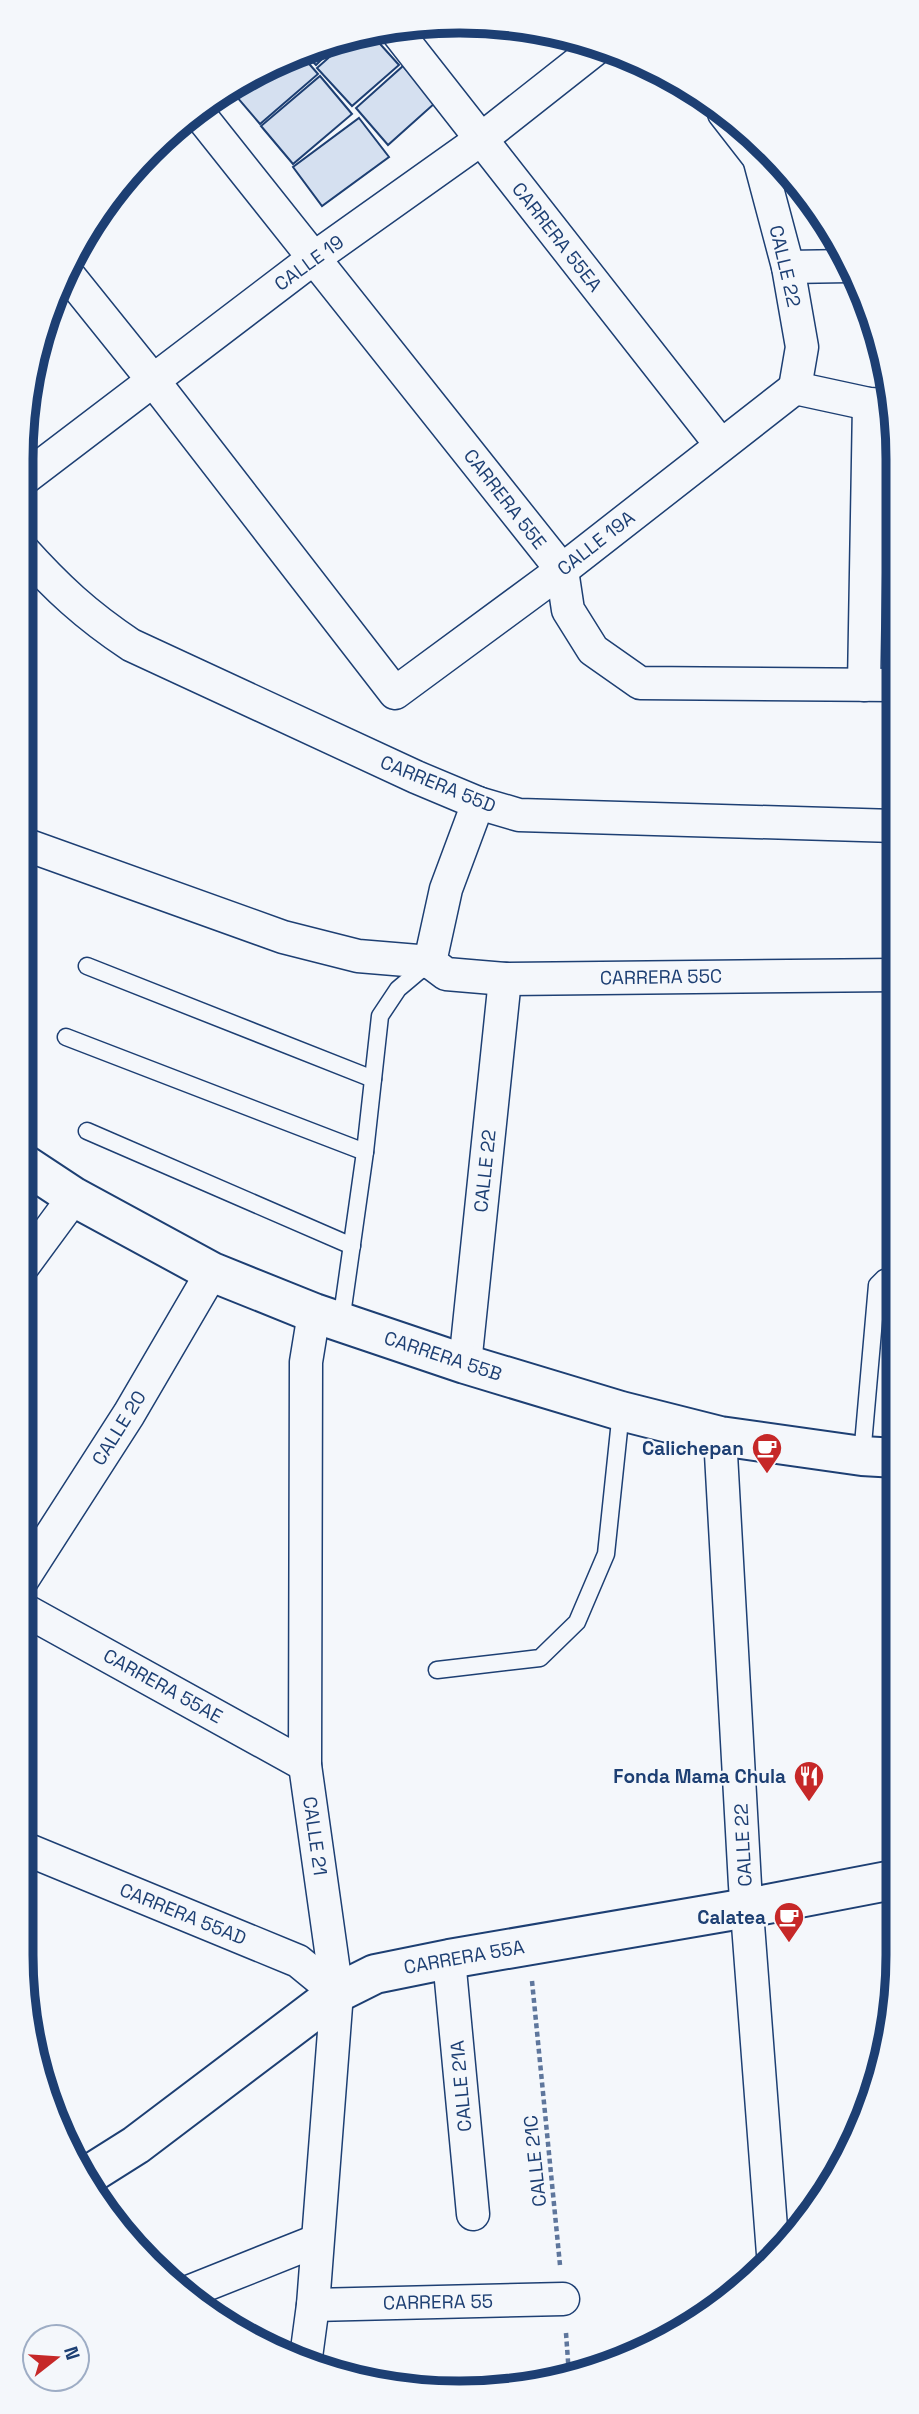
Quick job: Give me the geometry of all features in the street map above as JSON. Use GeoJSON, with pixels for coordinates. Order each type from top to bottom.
{"type":"FeatureCollection","features":[{"type":"Feature","properties":{"kind":"main road","name":"CARRERA 55B"},"geometry":{"type":"LineString","coordinates":[[33,1170],[74,1197],[212,1272],[328,1318],[465,1364],[621,1411],[720,1436],[879,1457]]}},
{"type":"Feature","properties":{"kind":"main road","name":"CARRERA 55A"},"geometry":{"type":"LineString","coordinates":[[93,2172],[136,2145],[337,1993],[374,1974],[886,1881]]}},
{"type":"Feature","properties":{"kind":"street","name":"CARRERA 55EA"},"geometry":{"type":"LineString","coordinates":[[401,37],[721,444]]}},
{"type":"Feature","properties":{"kind":"street","name":"CALLE 19"},"geometry":{"type":"LineString","coordinates":[[33,472],[314,258],[480,140],[589,54]]}},
{"type":"Feature","properties":{"kind":"street","name":"CARRERA 55E"},"geometry":{"type":"LineString","coordinates":[[203,119],[562,570],[568,610],[593,650],[640,684],[880,685]]}},
{"type":"Feature","properties":{"kind":"street","name":"CALLE 22"},"geometry":{"type":"LineString","coordinates":[[761,158],[788,267],[802,347],[795,388]]}},
{"type":"Feature","properties":{"kind":"street"},"geometry":{"type":"LineString","coordinates":[[788,267],[839,266]]}},
{"type":"Feature","properties":{"kind":"street"},"geometry":{"type":"LineString","coordinates":[[73,281],[152,379]]}},
{"type":"Feature","properties":{"kind":"street","name":"CALLE 19A"},"geometry":{"type":"LineString","coordinates":[[152,379],[395,693],[562,570],[795,388]]}},
{"type":"Feature","properties":{"kind":"street"},"geometry":{"type":"LineString","coordinates":[[795,388],[882,405],[880,685]]}},
{"type":"Feature","properties":{"kind":"street","name":"CARRERA 55D"},"geometry":{"type":"LineString","coordinates":[[33,561],[57,588],[97,622],[131,645],[478,803],[519,815],[886,826]]}},
{"type":"Feature","properties":{"kind":"street"},"geometry":{"type":"LineString","coordinates":[[430,962],[446,889],[478,803]]}},
{"type":"Feature","properties":{"kind":"street","name":"CARRERA 55C"},"geometry":{"type":"LineString","coordinates":[[33,847],[283,937],[358,956],[430,962],[446,974],[505,978],[886,975]]}},
{"type":"Feature","properties":{"kind":"street","name":"CALLE 22"},"geometry":{"type":"LineString","coordinates":[[465,1364],[505,978]]}},
{"type":"Feature","properties":{"kind":"street"},"geometry":{"type":"LineString","coordinates":[[33,1253],[74,1197]]}},
{"type":"Feature","properties":{"kind":"street","name":"CALLE 20"},"geometry":{"type":"LineString","coordinates":[[33,1563],[129,1415],[212,1272]]}},
{"type":"Feature","properties":{"kind":"street","name":"CALLE 21"},"geometry":{"type":"LineString","coordinates":[[307,2352],[313,2305],[337,1993],[305,1765],[306,1362],[328,1318]]}},
{"type":"Feature","properties":{"kind":"street","name":"CALLE 22"},"geometry":{"type":"LineString","coordinates":[[720,1436],[747,1908],[772,2244]]}},
{"type":"Feature","properties":{"kind":"street","name":"CARRERA 55AE"},"geometry":{"type":"LineString","coordinates":[[33,1615],[305,1765]]}},
{"type":"Feature","properties":{"kind":"street","name":"CARRERA 55AD"},"geometry":{"type":"LineString","coordinates":[[33,1852],[298,1961],[337,1993]]}},
{"type":"Feature","properties":{"kind":"street","name":"CALLE 21A"},"geometry":{"type":"LineString","coordinates":[[449,1959],[473,2214]]}},
{"type":"Feature","properties":{"kind":"street"},"geometry":{"type":"LineString","coordinates":[[194,2288],[316,2241]]}},
{"type":"Feature","properties":{"kind":"street","name":"CARRERA 55"},"geometry":{"type":"LineString","coordinates":[[313,2305],[563,2299]]}},
{"type":"Feature","properties":{"kind":"lane"},"geometry":{"type":"LineString","coordinates":[[328,1318],[352,1246],[380,1016],[398,989],[430,962]]}},
{"type":"Feature","properties":{"kind":"lane"},"geometry":{"type":"LineString","coordinates":[[87,966],[373,1079]]}},
{"type":"Feature","properties":{"kind":"lane"},"geometry":{"type":"LineString","coordinates":[[66,1037],[365,1152]]}},
{"type":"Feature","properties":{"kind":"lane"},"geometry":{"type":"LineString","coordinates":[[87,1131],[352,1246]]}},
{"type":"Feature","properties":{"kind":"lane"},"geometry":{"type":"LineString","coordinates":[[879,1457],[877,1285],[886,1277]]}},
{"type":"Feature","properties":{"kind":"lane"},"geometry":{"type":"LineString","coordinates":[[436,1670],[540,1658],[577,1622],[606,1554],[621,1411]]}},
{"type":"Feature","properties":{"kind":"path","name":"CALLE 21C"},"geometry":{"type":"LineString","coordinates":[[528,1945],[568,2366]]}},
{"type":"Feature","properties":{"kind":"building"},"geometry":{"type":"Polygon","coordinates":[[[377,41],[399,65],[352,106],[317,68],[335,52],[377,41]]]}},
{"type":"Feature","properties":{"kind":"building"},"geometry":{"type":"Polygon","coordinates":[[[326,55],[316,65],[311,60],[326,55]]]}},
{"type":"Feature","properties":{"kind":"building"},"geometry":{"type":"Polygon","coordinates":[[[307,62],[318,74],[260,124],[236,96],[271,77],[307,62]]]}},
{"type":"Feature","properties":{"kind":"building"},"geometry":{"type":"Polygon","coordinates":[[[403,66],[435,103],[388,145],[356,108],[403,66]]]}},
{"type":"Feature","properties":{"kind":"building"},"geometry":{"type":"Polygon","coordinates":[[[320,76],[352,114],[293,164],[261,126],[320,76]]]}},
{"type":"Feature","properties":{"kind":"building"},"geometry":{"type":"Polygon","coordinates":[[[359,118],[389,157],[322,206],[293,167],[359,118]]]}},
{"type":"Feature","properties":{"kind":"place","name":"Calichepan"},"geometry":{"type":"Point","coordinates":[767,1475]}},
{"type":"Feature","properties":{"kind":"place","name":"Fonda Mama Chula"},"geometry":{"type":"Point","coordinates":[809,1803]}},
{"type":"Feature","properties":{"kind":"place","name":"Calatea"},"geometry":{"type":"Point","coordinates":[789,1944]}}]}
